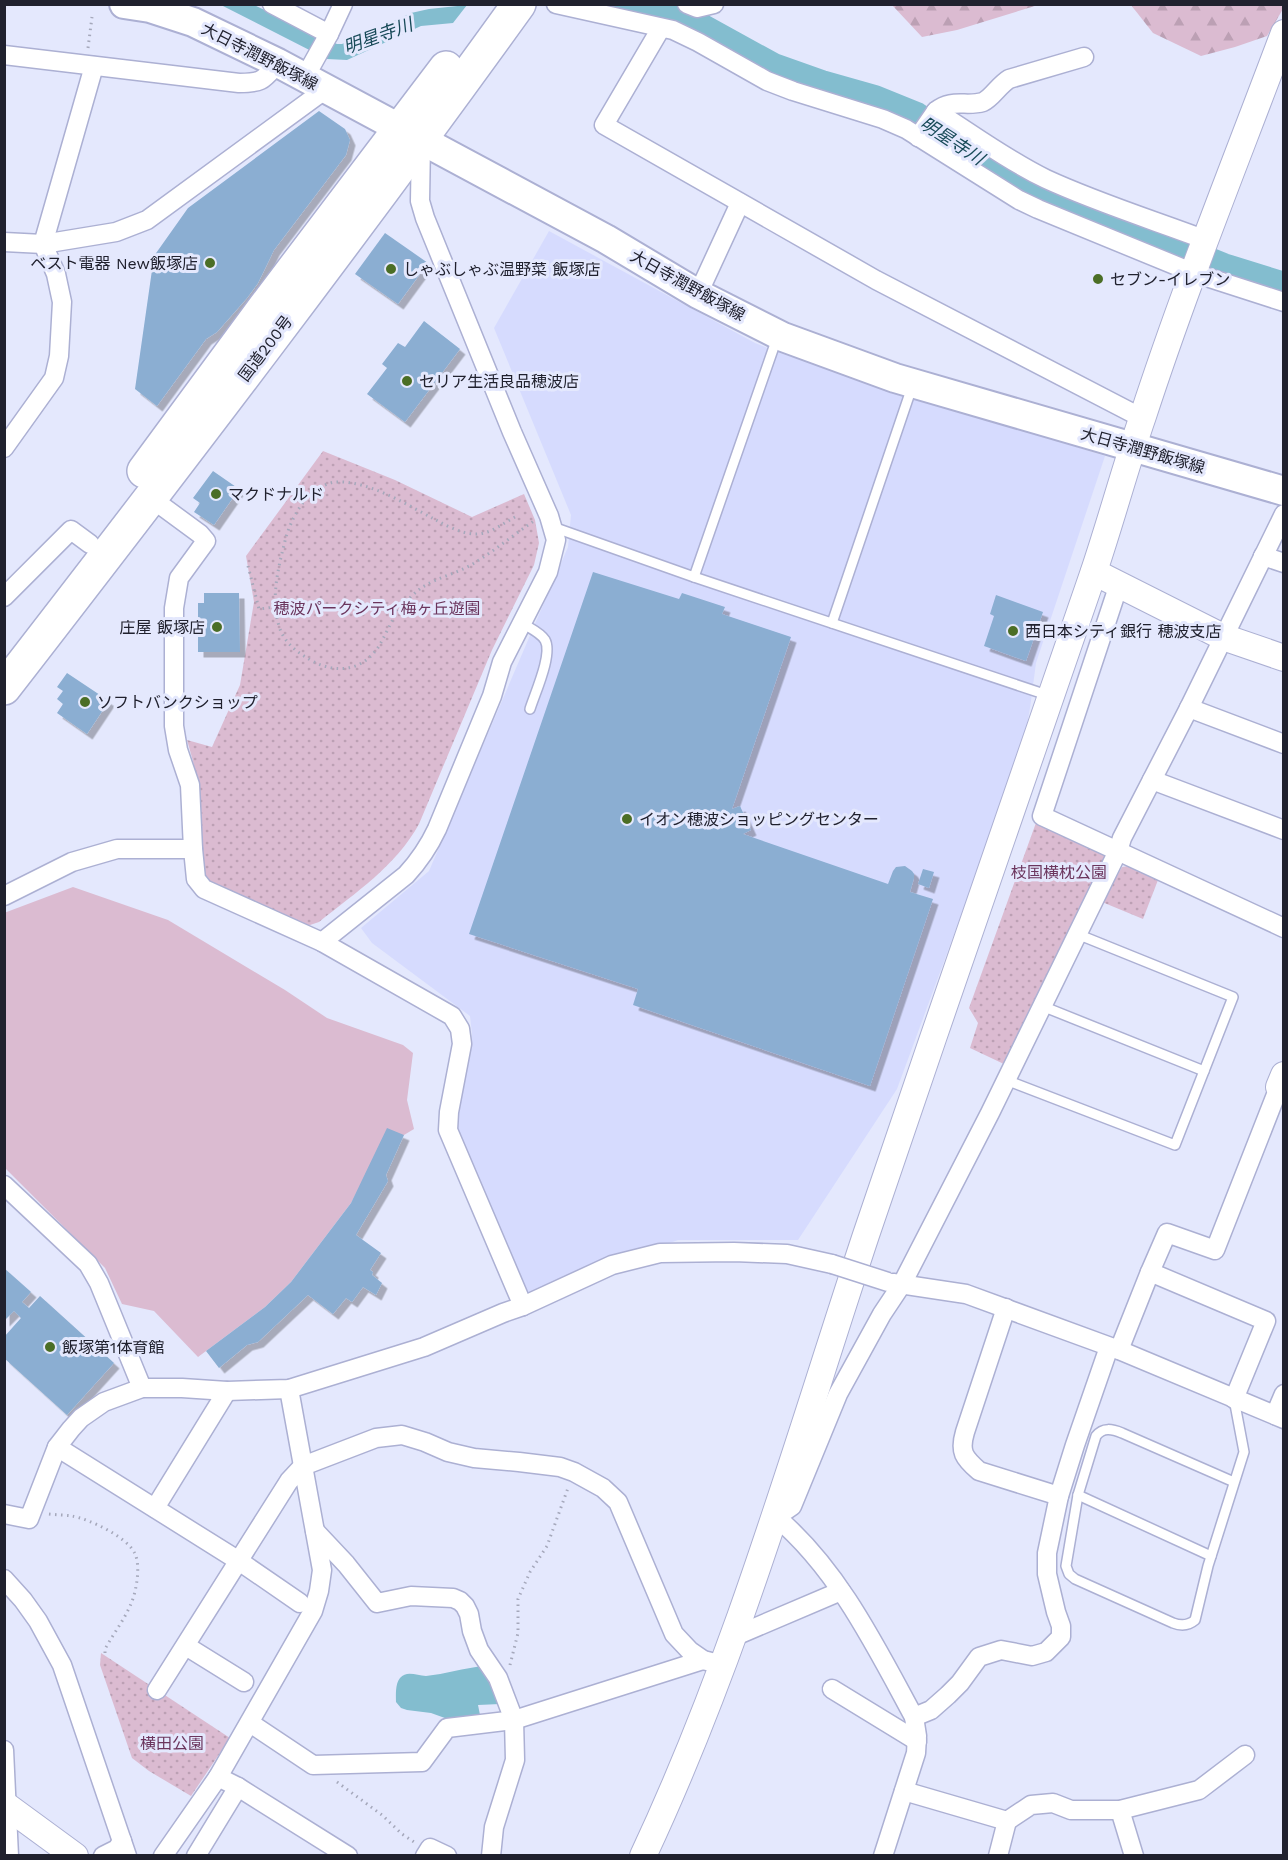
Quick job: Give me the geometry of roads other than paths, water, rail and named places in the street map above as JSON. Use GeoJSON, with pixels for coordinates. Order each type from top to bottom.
{"type":"FeatureCollection","features":[{"type":"Feature","properties":{"kind":"highway","name":"国道200号"},"geometry":{"type":"LineString","coordinates":[[4,688],[214,416],[410,134],[495,4]]}},
{"type":"Feature","properties":{"kind":"highway","name":"国道200号"},"geometry":{"type":"LineString","coordinates":[[4,659],[264,308],[519,4]]}},
{"type":"Feature","properties":{"kind":"main road","name":"大日寺潤野飯塚線"},"geometry":{"type":"LineString","coordinates":[[142,6],[194,22],[278,63],[315,76],[410,134],[606,239],[698,294],[778,334],[913,384],[1284,491]]}},
{"type":"Feature","properties":{"kind":"street"},"geometry":{"type":"LineString","coordinates":[[272,4],[328,37]]}},
{"type":"Feature","properties":{"kind":"street"},"geometry":{"type":"LineString","coordinates":[[4,242],[43,244],[116,232],[147,220],[315,76],[328,37],[343,4]]}},
{"type":"Feature","properties":{"kind":"street"},"geometry":{"type":"LineString","coordinates":[[556,4],[676,17],[714,4]]}},
{"type":"Feature","properties":{"kind":"street"},"geometry":{"type":"LineString","coordinates":[[676,17],[698,42],[767,81],[884,119],[920,135],[1019,200],[1038,209],[1200,257]]}},
{"type":"Feature","properties":{"kind":"street"},"geometry":{"type":"LineString","coordinates":[[676,17],[604,125],[876,280],[1142,418]]}},
{"type":"Feature","properties":{"kind":"street"},"geometry":{"type":"LineString","coordinates":[[644,1856],[669,1800],[713,1663],[733,1637],[776,1517],[866,1235],[1094,572],[1142,418],[1284,33]]}},
{"type":"Feature","properties":{"kind":"street"},"geometry":{"type":"LineString","coordinates":[[4,55],[255,83],[262,81],[278,63]]}},
{"type":"Feature","properties":{"kind":"street"},"geometry":{"type":"LineString","coordinates":[[920,135],[934,114],[944,105],[983,102],[1001,83],[1009,79],[1084,57]]}},
{"type":"Feature","properties":{"kind":"street"},"geometry":{"type":"LineString","coordinates":[[4,448],[54,378],[59,356],[62,302],[56,274],[43,244],[90,66]]}},
{"type":"Feature","properties":{"kind":"street"},"geometry":{"type":"LineString","coordinates":[[934,114],[1010,160],[1094,199],[1284,302]]}},
{"type":"Feature","properties":{"kind":"street"},"geometry":{"type":"LineString","coordinates":[[322,942],[406,875],[429,845],[492,696],[502,662],[548,572],[556,540],[544,524],[425,218],[420,201],[410,134]]}},
{"type":"Feature","properties":{"kind":"street"},"geometry":{"type":"LineString","coordinates":[[698,294],[740,203]]}},
{"type":"Feature","properties":{"kind":"street"},"geometry":{"type":"LineString","coordinates":[[151,498],[200,534],[206,541],[179,578],[174,608],[174,726],[178,750],[190,784],[196,879],[204,889],[322,942],[452,1016],[460,1029],[462,1044],[449,1112],[448,1130],[523,1306]]}},
{"type":"Feature","properties":{"kind":"street"},"geometry":{"type":"LineString","coordinates":[[776,1517],[792,1506],[838,1394],[882,1314],[895,1283],[1006,1080],[1118,851],[1122,838],[1284,514]]}},
{"type":"Feature","properties":{"kind":"street"},"geometry":{"type":"LineString","coordinates":[[4,597],[72,530],[90,544]]}},
{"type":"Feature","properties":{"kind":"street"},"geometry":{"type":"LineString","coordinates":[[1263,556],[1284,563]]}},
{"type":"Feature","properties":{"kind":"street"},"geometry":{"type":"LineString","coordinates":[[1094,572],[1223,637],[1284,658]]}},
{"type":"Feature","properties":{"kind":"street"},"geometry":{"type":"LineString","coordinates":[[1119,584],[1041,816],[1284,928]]}},
{"type":"Feature","properties":{"kind":"street"},"geometry":{"type":"LineString","coordinates":[[1189,708],[1284,744]]}},
{"type":"Feature","properties":{"kind":"street"},"geometry":{"type":"LineString","coordinates":[[1152,780],[1284,830]]}},
{"type":"Feature","properties":{"kind":"street"},"geometry":{"type":"LineString","coordinates":[[4,896],[72,862],[117,849],[193,849]]}},
{"type":"Feature","properties":{"kind":"street"},"geometry":{"type":"LineString","coordinates":[[914,1717],[931,1710],[948,1695],[979,1657],[1001,1650],[1032,1656],[1046,1652],[1061,1637],[1061,1626],[1047,1574],[1047,1553],[1059,1496],[1075,1445],[1114,1349],[1167,1233],[1215,1250],[1282,1083]]}},
{"type":"Feature","properties":{"kind":"street"},"geometry":{"type":"LineString","coordinates":[[4,1185],[88,1264],[99,1283],[142,1388]]}},
{"type":"Feature","properties":{"kind":"street"},"geometry":{"type":"LineString","coordinates":[[4,1514],[29,1519],[57,1447],[81,1418],[104,1402],[142,1388],[227,1391],[289,1389],[424,1347],[523,1306],[612,1265],[660,1253],[787,1254],[832,1264],[895,1283],[966,1294],[1114,1349],[1279,1417],[1284,1394]]}},
{"type":"Feature","properties":{"kind":"street"},"geometry":{"type":"LineString","coordinates":[[1150,1272],[1266,1321],[1234,1399]]}},
{"type":"Feature","properties":{"kind":"street"},"geometry":{"type":"LineString","coordinates":[[1006,1308],[965,1432],[962,1451],[969,1462],[979,1470],[1059,1496]]}},
{"type":"Feature","properties":{"kind":"street"},"geometry":{"type":"LineString","coordinates":[[163,1856],[218,1777],[250,1724],[313,1611],[319,1591],[322,1570],[289,1389]]}},
{"type":"Feature","properties":{"kind":"street"},"geometry":{"type":"LineString","coordinates":[[155,1508],[227,1391]]}},
{"type":"Feature","properties":{"kind":"street"},"geometry":{"type":"LineString","coordinates":[[157,1690],[289,1481],[303,1466],[376,1438],[402,1435],[448,1452],[474,1458],[560,1467],[603,1488],[618,1502],[674,1634],[690,1651],[713,1663]]}},
{"type":"Feature","properties":{"kind":"street"},"geometry":{"type":"LineString","coordinates":[[57,1447],[239,1561],[300,1603]]}},
{"type":"Feature","properties":{"kind":"street"},"geometry":{"type":"LineString","coordinates":[[776,1517],[807,1546],[842,1591],[914,1717],[916,1753],[882,1856]]}},
{"type":"Feature","properties":{"kind":"street"},"geometry":{"type":"LineString","coordinates":[[315,1531],[346,1564],[377,1603],[411,1596],[453,1598],[460,1600],[465,1606],[479,1650],[498,1678],[514,1720],[515,1760],[494,1827],[491,1856]]}},
{"type":"Feature","properties":{"kind":"street"},"geometry":{"type":"LineString","coordinates":[[4,1579],[38,1621],[62,1665],[125,1848],[103,1856]]}},
{"type":"Feature","properties":{"kind":"street"},"geometry":{"type":"LineString","coordinates":[[733,1637],[842,1591]]}},
{"type":"Feature","properties":{"kind":"street"},"geometry":{"type":"LineString","coordinates":[[186,1646],[244,1682]]}},
{"type":"Feature","properties":{"kind":"street"},"geometry":{"type":"LineString","coordinates":[[250,1724],[313,1765],[422,1762],[447,1728],[514,1720],[713,1663]]}},
{"type":"Feature","properties":{"kind":"street"},"geometry":{"type":"LineString","coordinates":[[832,1689],[917,1741]]}},
{"type":"Feature","properties":{"kind":"street"},"geometry":{"type":"LineString","coordinates":[[4,1750],[9,1856]]}},
{"type":"Feature","properties":{"kind":"street"},"geometry":{"type":"LineString","coordinates":[[998,1856],[1007,1821],[1031,1805],[1053,1803],[1071,1810],[1120,1810],[1199,1790],[1245,1755]]}},
{"type":"Feature","properties":{"kind":"street"},"geometry":{"type":"LineString","coordinates":[[218,1777],[238,1787],[348,1856]]}},
{"type":"Feature","properties":{"kind":"street"},"geometry":{"type":"LineString","coordinates":[[196,1856],[238,1787]]}},
{"type":"Feature","properties":{"kind":"street"},"geometry":{"type":"LineString","coordinates":[[904,1791],[1007,1821]]}},
{"type":"Feature","properties":{"kind":"street"},"geometry":{"type":"LineString","coordinates":[[5,1805],[75,1856]]}},
{"type":"Feature","properties":{"kind":"street"},"geometry":{"type":"LineString","coordinates":[[1120,1810],[1134,1856]]}},
{"type":"Feature","properties":{"kind":"street"},"geometry":{"type":"LineString","coordinates":[[427,1852],[447,1856]]}},
{"type":"Feature","properties":{"kind":"lane"},"geometry":{"type":"LineString","coordinates":[[694,577],[778,334]]}},
{"type":"Feature","properties":{"kind":"lane"},"geometry":{"type":"LineString","coordinates":[[832,623],[913,384]]}},
{"type":"Feature","properties":{"kind":"lane"},"geometry":{"type":"LineString","coordinates":[[544,524],[694,577],[1050,696]]}},
{"type":"Feature","properties":{"kind":"lane"},"geometry":{"type":"LineString","coordinates":[[522,623],[537,632],[545,641],[547,652],[530,709]]}},
{"type":"Feature","properties":{"kind":"lane"},"geometry":{"type":"LineString","coordinates":[[1006,1080],[1175,1145],[1233,997],[1077,934]]}},
{"type":"Feature","properties":{"kind":"lane"},"geometry":{"type":"LineString","coordinates":[[1042,1006],[1204,1071]]}},
{"type":"Feature","properties":{"kind":"lane"},"geometry":{"type":"LineString","coordinates":[[1234,1399],[1244,1452],[1211,1556],[1195,1620],[1191,1624],[1182,1626],[1173,1623],[1076,1579],[1070,1574],[1066,1566],[1078,1495],[1099,1432],[1104,1430],[1122,1432],[1234,1482]]}},
{"type":"Feature","properties":{"kind":"lane"},"geometry":{"type":"LineString","coordinates":[[1078,1495],[1211,1556]]}},
{"type":"Feature","properties":{"kind":"water"},"geometry":{"type":"Polygon","coordinates":[[[221,5],[254,5],[337,44],[342,44],[411,13],[467,5],[453,23],[421,26],[347,60],[327,59],[221,5]]]}},
{"type":"Feature","properties":{"kind":"water"},"geometry":{"type":"Polygon","coordinates":[[[483,1666],[500,1704],[478,1705],[481,1720],[456,1722],[431,1713],[401,1708],[396,1702],[397,1683],[406,1674],[426,1676],[483,1666]]]}},
{"type":"Feature","properties":{"kind":"waterway","name":"明星寺川"},"geometry":{"type":"LineString","coordinates":[[618,4],[688,19],[773,68],[874,100],[916,117],[1012,180],[1064,204],[1223,268],[1284,287]]}},
{"type":"Feature","properties":{"kind":"place","name":"ベスト電器 New飯塚店"},"geometry":{"type":"Point","coordinates":[210,263]}},
{"type":"Feature","properties":{"kind":"place","name":"しゃぶしゃぶ温野菜 飯塚店"},"geometry":{"type":"Point","coordinates":[391,269]}},
{"type":"Feature","properties":{"kind":"place","name":"セブン-イレブン"},"geometry":{"type":"Point","coordinates":[1098,279]}},
{"type":"Feature","properties":{"kind":"place","name":"セリア生活良品穂波店"},"geometry":{"type":"Point","coordinates":[407,381]}},
{"type":"Feature","properties":{"kind":"place","name":"マクドナルド"},"geometry":{"type":"Point","coordinates":[216,494]}},
{"type":"Feature","properties":{"kind":"place","name":"庄屋 飯塚店"},"geometry":{"type":"Point","coordinates":[217,627]}},
{"type":"Feature","properties":{"kind":"place","name":"西日本シティ銀行 穂波支店"},"geometry":{"type":"Point","coordinates":[1013,631]}},
{"type":"Feature","properties":{"kind":"place","name":"ソフトバンクショップ"},"geometry":{"type":"Point","coordinates":[85,702]}},
{"type":"Feature","properties":{"kind":"place","name":"イオン穂波ショッピングセンター"},"geometry":{"type":"Point","coordinates":[627,819]}},
{"type":"Feature","properties":{"kind":"place","name":"飯塚第1体育館"},"geometry":{"type":"Point","coordinates":[50,1347]}},
{"type":"Feature","properties":{"kind":"park label","name":"穂波パークシティ梅ヶ丘遊園"},"geometry":{"type":"Point","coordinates":[377,608]}},
{"type":"Feature","properties":{"kind":"park label","name":"枝国横枕公園"},"geometry":{"type":"Point","coordinates":[1059,872]}},
{"type":"Feature","properties":{"kind":"park label","name":"横田公園"},"geometry":{"type":"Point","coordinates":[172,1743]}}]}
